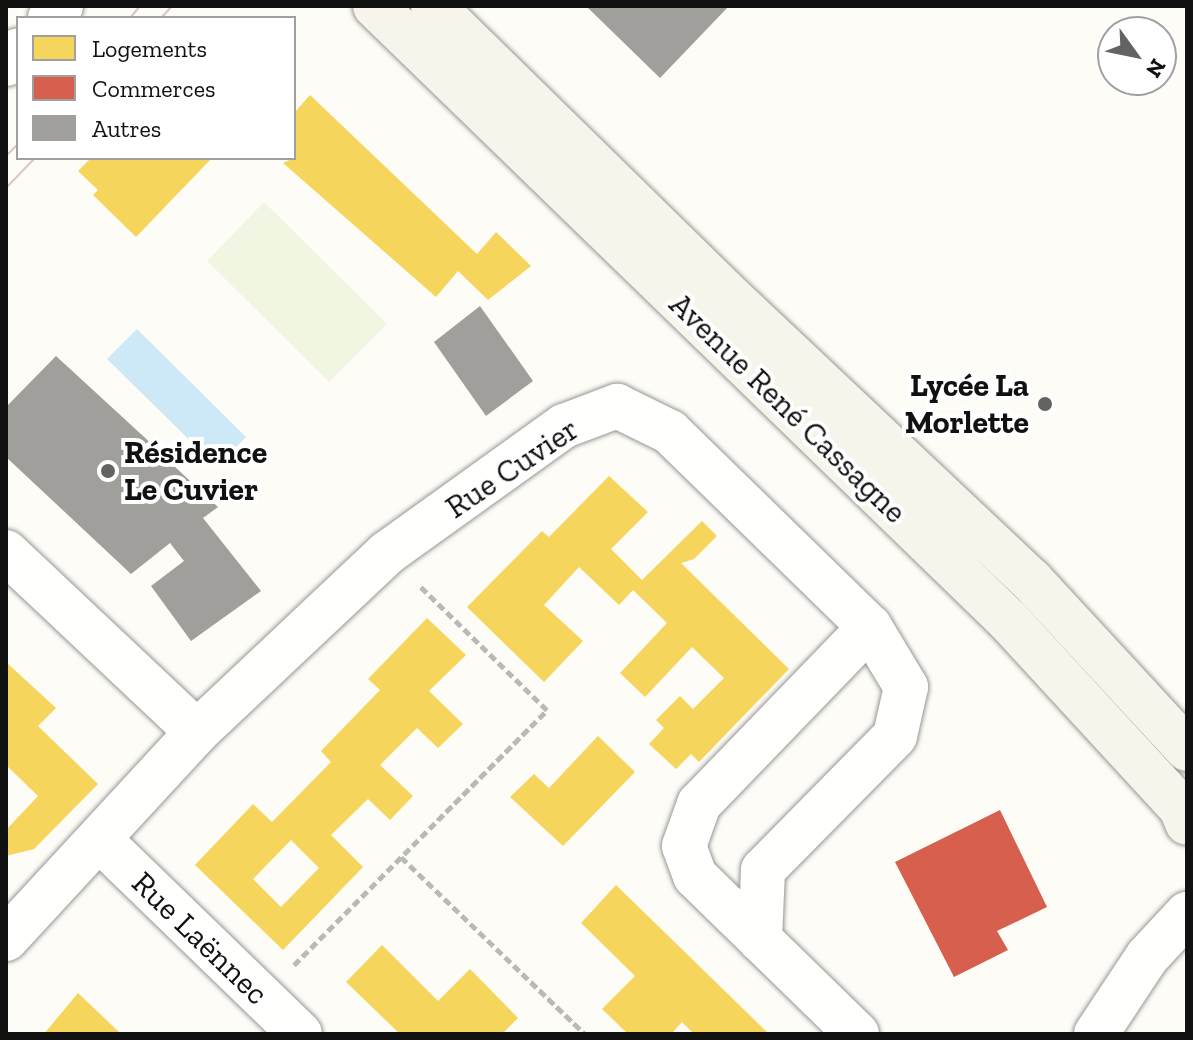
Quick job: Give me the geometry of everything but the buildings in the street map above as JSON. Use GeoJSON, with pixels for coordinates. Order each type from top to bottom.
{"type":"FeatureCollection","features":[{"type":"Feature","properties":{"kind":"main road","name":"Avenue René Cassagne"},"geometry":{"type":"LineString","coordinates":[[375,6],[1008,620],[1181,808],[1187,823]]}},
{"type":"Feature","properties":{"kind":"main road","name":"Avenue René Cassagne"},"geometry":{"type":"LineString","coordinates":[[433,6],[724,291],[1031,580],[1187,749]]}},
{"type":"Feature","properties":{"kind":"street","name":"Rue Cuvier"},"geometry":{"type":"LineString","coordinates":[[6,939],[101,841],[197,732],[387,553],[564,426],[617,406],[670,432],[870,627],[906,687],[895,736],[763,870],[760,940]]}},
{"type":"Feature","properties":{"kind":"street"},"geometry":{"type":"LineString","coordinates":[[6,552],[197,732]]}},
{"type":"Feature","properties":{"kind":"street"},"geometry":{"type":"LineString","coordinates":[[857,1034],[695,876],[684,846],[699,804],[870,627]]}},
{"type":"Feature","properties":{"kind":"street","name":"Rue Laënnec"},"geometry":{"type":"LineString","coordinates":[[101,841],[300,1034]]}},
{"type":"Feature","properties":{"kind":"street"},"geometry":{"type":"LineString","coordinates":[[1096,1034],[1147,957],[1187,914]]}},
{"type":"Feature","properties":{"kind":"path"},"geometry":{"type":"LineString","coordinates":[[284,975],[547,710],[406,572]]}},
{"type":"Feature","properties":{"kind":"path"},"geometry":{"type":"LineString","coordinates":[[401,857],[585,1034]]}},
{"type":"Feature","properties":{"kind":"green space"},"geometry":{"type":"Polygon","coordinates":[[[264,202],[387,324],[329,382],[207,261],[264,202]]]}},
{"type":"Feature","properties":{"kind":"water"},"geometry":{"type":"Polygon","coordinates":[[[137,329],[246,437],[217,467],[107,359],[137,329]]]}},
{"type":"Feature","properties":{"kind":"tram line"},"geometry":{"type":"LineString","coordinates":[[132,16],[140,6]]}},
{"type":"Feature","properties":{"kind":"tram line"},"geometry":{"type":"LineString","coordinates":[[163,16],[172,6]]}},
{"type":"Feature","properties":{"kind":"tram line"},"geometry":{"type":"LineString","coordinates":[[6,156],[16,146]]}},
{"type":"Feature","properties":{"kind":"tram line"},"geometry":{"type":"LineString","coordinates":[[6,188],[33,160]]}},
{"type":"Feature","properties":{"kind":"place","name":"Lycée La Morlette"},"geometry":{"type":"Point","coordinates":[1045,404]}},
{"type":"Feature","properties":{"kind":"place","name":"Résidence Le Cuvier"},"geometry":{"type":"Point","coordinates":[108,471]}}]}
